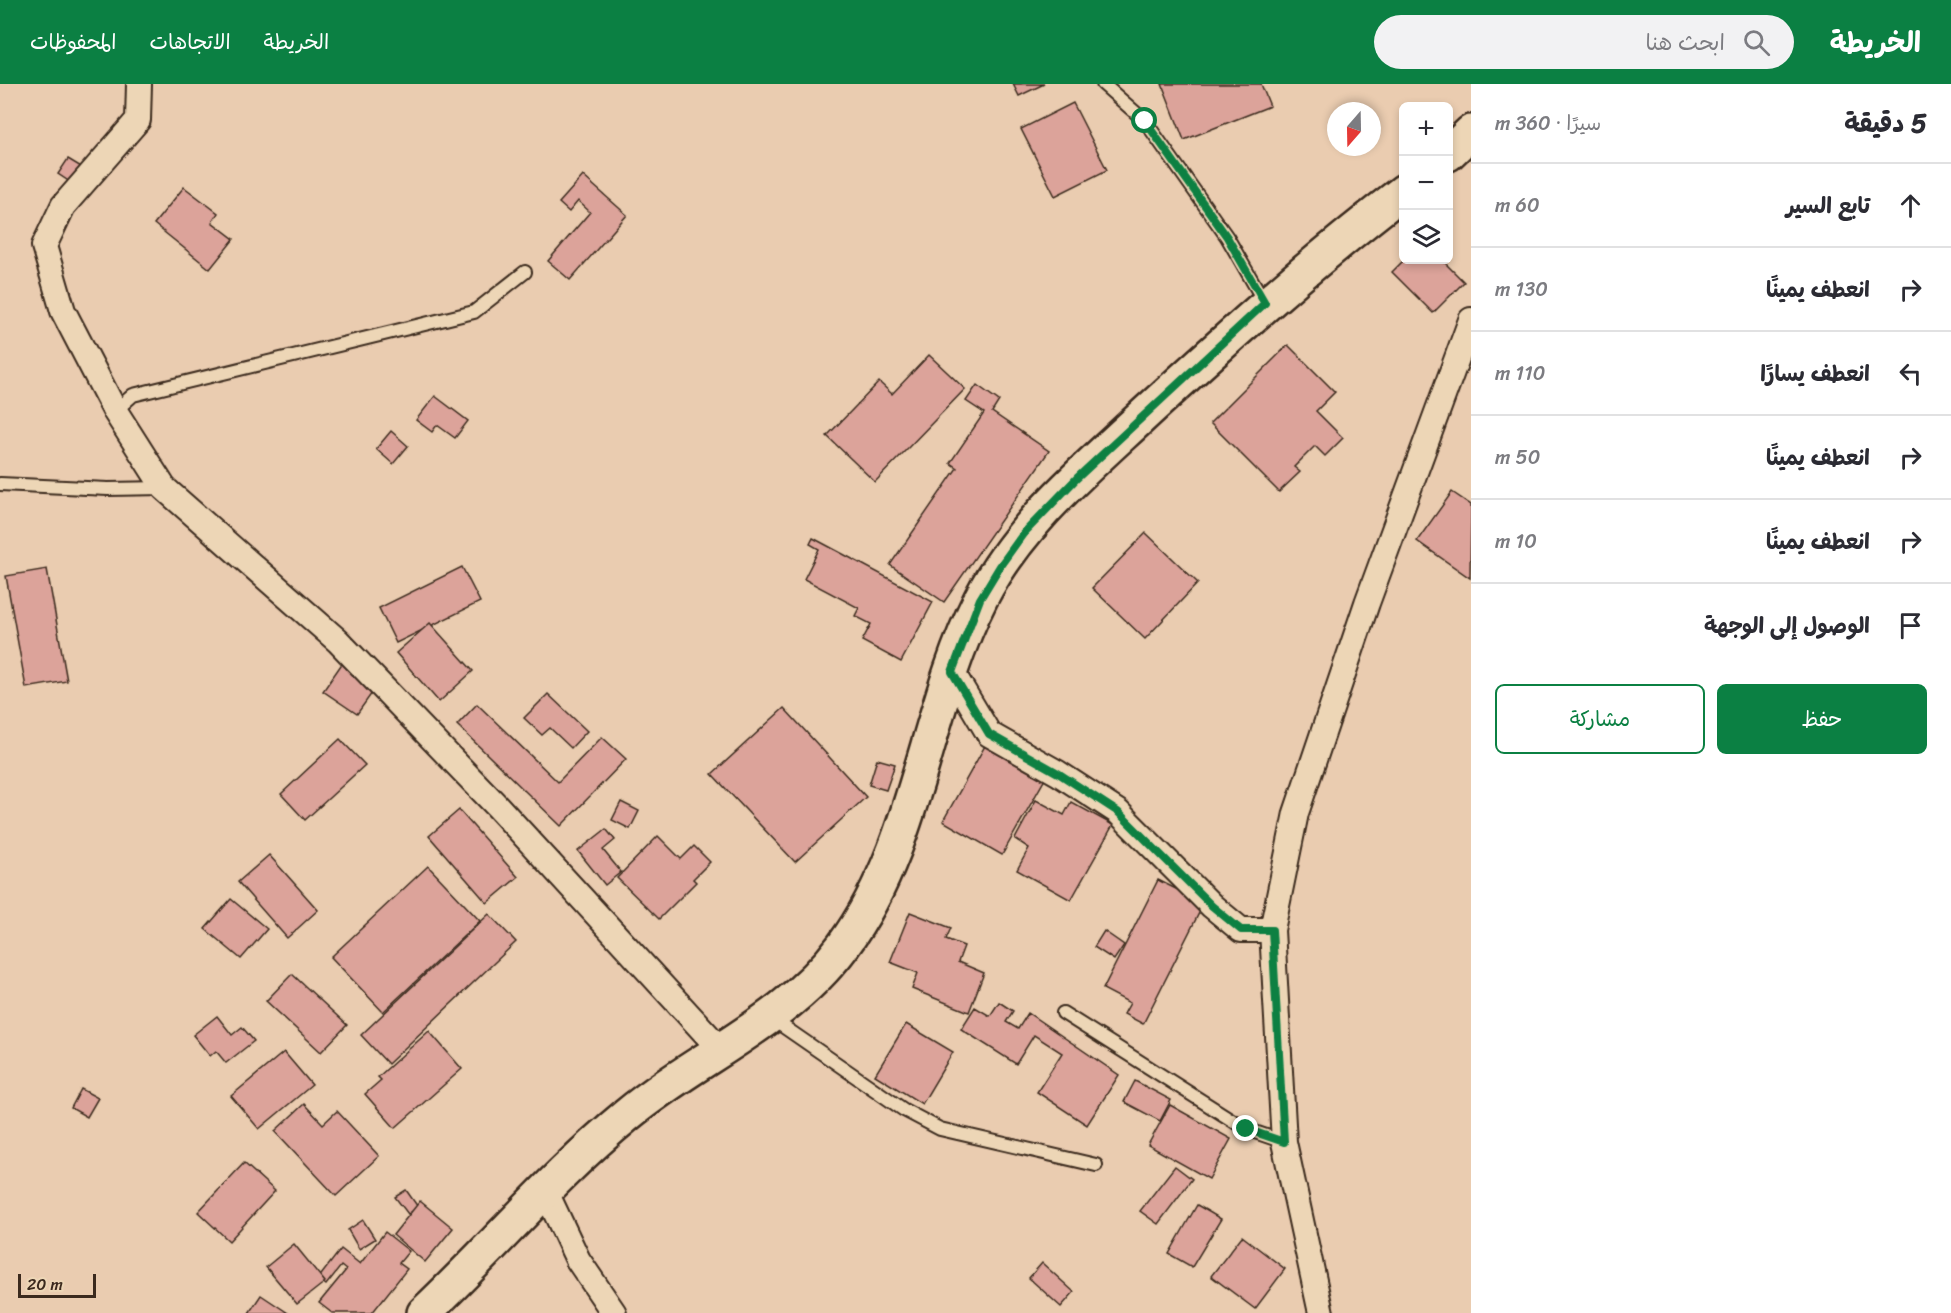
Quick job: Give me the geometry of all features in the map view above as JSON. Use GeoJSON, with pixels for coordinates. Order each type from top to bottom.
{"type":"FeatureCollection","features":[{"type":"Feature","properties":{"kind":"main road"},"geometry":{"type":"LineString","coordinates":[[1453,150],[1471,132]]}},
{"type":"Feature","properties":{"kind":"main road"},"geometry":{"type":"LineString","coordinates":[[424,1313],[545,1190],[630,1112],[660,1088],[791,1002],[819,976],[844,945],[865,912],[898,842],[952,672],[980,599],[1023,534],[1077,478],[1265,303],[1399,195]]}},
{"type":"Feature","properties":{"kind":"street"},"geometry":{"type":"LineString","coordinates":[[139,84],[138,120],[63,206],[44,246],[63,311],[115,411],[164,488],[338,641],[498,807],[721,1050]]}},
{"type":"Feature","properties":{"kind":"street"},"geometry":{"type":"LineString","coordinates":[[1321,1313],[1284,1142],[1272,930],[1296,813],[1367,603],[1471,320]]}},
{"type":"Feature","properties":{"kind":"street"},"geometry":{"type":"LineString","coordinates":[[952,672],[989,734],[1058,773],[1118,812],[1212,906],[1241,930],[1272,930]]}},
{"type":"Feature","properties":{"kind":"street"},"geometry":{"type":"LineString","coordinates":[[545,1190],[578,1260],[614,1313]]}},
{"type":"Feature","properties":{"kind":"lane"},"geometry":{"type":"LineString","coordinates":[[1103,84],[1145,121],[1227,237],[1265,303]]}},
{"type":"Feature","properties":{"kind":"lane"},"geometry":{"type":"LineString","coordinates":[[115,411],[134,395],[474,312],[525,272]]}},
{"type":"Feature","properties":{"kind":"lane"},"geometry":{"type":"LineString","coordinates":[[0,484],[164,488]]}},
{"type":"Feature","properties":{"kind":"lane"},"geometry":{"type":"LineString","coordinates":[[1063,1013],[1246,1129],[1284,1142]]}},
{"type":"Feature","properties":{"kind":"lane"},"geometry":{"type":"LineString","coordinates":[[770,1017],[904,1110],[940,1129],[1096,1165]]}},
{"type":"Feature","properties":{"kind":"building"},"geometry":{"type":"Polygon","coordinates":[[[1013,84],[1044,84],[1019,96],[1013,84]]]}},
{"type":"Feature","properties":{"kind":"building"},"geometry":{"type":"Polygon","coordinates":[[[1162,84],[1261,84],[1270,106],[1184,140],[1162,84]]]}},
{"type":"Feature","properties":{"kind":"building"},"geometry":{"type":"Polygon","coordinates":[[[1073,103],[1107,170],[1055,196],[1021,129],[1073,103]]]}},
{"type":"Feature","properties":{"kind":"building"},"geometry":{"type":"Polygon","coordinates":[[[68,159],[83,168],[73,184],[58,174],[68,159]]]}},
{"type":"Feature","properties":{"kind":"building"},"geometry":{"type":"Polygon","coordinates":[[[583,176],[627,215],[570,280],[548,261],[590,212],[578,201],[569,212],[559,203],[583,176]]]}},
{"type":"Feature","properties":{"kind":"building"},"geometry":{"type":"Polygon","coordinates":[[[184,187],[218,213],[212,222],[234,239],[210,269],[154,224],[184,187]]]}},
{"type":"Feature","properties":{"kind":"building"},"geometry":{"type":"Polygon","coordinates":[[[1400,264],[1446,264],[1464,282],[1433,313],[1392,272],[1400,264]]]}},
{"type":"Feature","properties":{"kind":"building"},"geometry":{"type":"Polygon","coordinates":[[[1288,345],[1335,392],[1316,411],[1343,438],[1325,456],[1315,446],[1294,467],[1300,472],[1279,492],[1210,423],[1288,345]]]}},
{"type":"Feature","properties":{"kind":"building"},"geometry":{"type":"Polygon","coordinates":[[[929,355],[965,389],[875,482],[827,436],[879,382],[892,394],[929,355]]]}},
{"type":"Feature","properties":{"kind":"building"},"geometry":{"type":"Polygon","coordinates":[[[977,385],[999,401],[992,412],[1049,451],[944,602],[890,565],[957,468],[950,463],[984,413],[966,401],[977,385]]]}},
{"type":"Feature","properties":{"kind":"building"},"geometry":{"type":"Polygon","coordinates":[[[435,396],[468,421],[455,438],[437,425],[432,432],[416,420],[435,396]]]}},
{"type":"Feature","properties":{"kind":"building"},"geometry":{"type":"Polygon","coordinates":[[[391,431],[408,446],[393,464],[376,449],[391,431]]]}},
{"type":"Feature","properties":{"kind":"building"},"geometry":{"type":"Polygon","coordinates":[[[1452,492],[1471,505],[1470,578],[1417,541],[1452,492]]]}},
{"type":"Feature","properties":{"kind":"building"},"geometry":{"type":"Polygon","coordinates":[[[1146,533],[1198,583],[1145,639],[1092,588],[1146,533]]]}},
{"type":"Feature","properties":{"kind":"building"},"geometry":{"type":"Polygon","coordinates":[[[813,538],[933,602],[901,662],[862,641],[871,624],[855,616],[859,608],[804,579],[819,549],[810,544],[813,538]]]}},
{"type":"Feature","properties":{"kind":"building"},"geometry":{"type":"Polygon","coordinates":[[[462,567],[480,602],[396,643],[379,608],[462,567]]]}},
{"type":"Feature","properties":{"kind":"building"},"geometry":{"type":"Polygon","coordinates":[[[47,569],[67,681],[26,688],[6,576],[47,569]]]}},
{"type":"Feature","properties":{"kind":"building"},"geometry":{"type":"Polygon","coordinates":[[[430,623],[473,671],[439,702],[396,653],[430,623]]]}},
{"type":"Feature","properties":{"kind":"building"},"geometry":{"type":"Polygon","coordinates":[[[343,662],[377,686],[357,714],[323,691],[343,662]]]}},
{"type":"Feature","properties":{"kind":"building"},"geometry":{"type":"Polygon","coordinates":[[[548,694],[587,731],[571,748],[550,728],[542,735],[524,718],[548,694]]]}},
{"type":"Feature","properties":{"kind":"building"},"geometry":{"type":"Polygon","coordinates":[[[477,704],[558,782],[602,737],[626,759],[561,826],[457,725],[477,704]]]}},
{"type":"Feature","properties":{"kind":"building"},"geometry":{"type":"Polygon","coordinates":[[[784,708],[866,797],[795,862],[712,774],[784,708]]]}},
{"type":"Feature","properties":{"kind":"building"},"geometry":{"type":"Polygon","coordinates":[[[340,739],[365,765],[305,820],[281,794],[340,739]]]}},
{"type":"Feature","properties":{"kind":"building"},"geometry":{"type":"Polygon","coordinates":[[[986,744],[1046,777],[1002,855],[943,821],[986,744]]]}},
{"type":"Feature","properties":{"kind":"building"},"geometry":{"type":"Polygon","coordinates":[[[877,759],[895,764],[886,790],[869,785],[877,759]]]}},
{"type":"Feature","properties":{"kind":"building"},"geometry":{"type":"Polygon","coordinates":[[[1036,800],[1064,815],[1071,802],[1113,825],[1071,900],[1017,870],[1029,848],[1015,839],[1036,800]]]}},
{"type":"Feature","properties":{"kind":"building"},"geometry":{"type":"Polygon","coordinates":[[[621,802],[639,811],[630,829],[612,820],[621,802]]]}},
{"type":"Feature","properties":{"kind":"building"},"geometry":{"type":"Polygon","coordinates":[[[459,810],[518,877],[487,903],[429,836],[459,810]]]}},
{"type":"Feature","properties":{"kind":"building"},"geometry":{"type":"Polygon","coordinates":[[[606,829],[615,840],[603,850],[621,872],[605,885],[578,851],[606,829]]]}},
{"type":"Feature","properties":{"kind":"building"},"geometry":{"type":"Polygon","coordinates":[[[658,836],[681,859],[694,846],[710,862],[693,879],[696,882],[659,919],[617,878],[658,836]]]}},
{"type":"Feature","properties":{"kind":"building"},"geometry":{"type":"Polygon","coordinates":[[[269,855],[318,910],[287,938],[238,882],[269,855]]]}},
{"type":"Feature","properties":{"kind":"building"},"geometry":{"type":"Polygon","coordinates":[[[428,866],[480,921],[383,1012],[331,957],[428,866]]]}},
{"type":"Feature","properties":{"kind":"building"},"geometry":{"type":"Polygon","coordinates":[[[1158,880],[1204,903],[1143,1024],[1124,1014],[1130,1003],[1103,989],[1158,880]]]}},
{"type":"Feature","properties":{"kind":"building"},"geometry":{"type":"Polygon","coordinates":[[[231,899],[267,929],[241,959],[205,929],[231,899]]]}},
{"type":"Feature","properties":{"kind":"building"},"geometry":{"type":"Polygon","coordinates":[[[910,912],[951,928],[946,939],[964,946],[958,962],[984,973],[969,1012],[912,989],[918,973],[890,962],[910,912]]]}},
{"type":"Feature","properties":{"kind":"building"},"geometry":{"type":"Polygon","coordinates":[[[489,914],[516,942],[388,1064],[361,1035],[489,914]]]}},
{"type":"Feature","properties":{"kind":"building"},"geometry":{"type":"Polygon","coordinates":[[[1104,931],[1124,945],[1114,960],[1094,947],[1104,931]]]}},
{"type":"Feature","properties":{"kind":"building"},"geometry":{"type":"Polygon","coordinates":[[[292,974],[347,1025],[321,1052],[266,1001],[292,974]]]}},
{"type":"Feature","properties":{"kind":"building"},"geometry":{"type":"Polygon","coordinates":[[[999,1002],[1013,1011],[1006,1022],[1018,1029],[1028,1013],[1119,1075],[1087,1125],[1037,1092],[1062,1053],[1034,1035],[1016,1064],[961,1029],[975,1007],[990,1016],[999,1002]]]}},
{"type":"Feature","properties":{"kind":"building"},"geometry":{"type":"Polygon","coordinates":[[[217,1016],[232,1035],[242,1027],[254,1041],[226,1063],[216,1051],[210,1056],[193,1035],[217,1016]]]}},
{"type":"Feature","properties":{"kind":"building"},"geometry":{"type":"Polygon","coordinates":[[[906,1024],[953,1052],[922,1104],[875,1075],[906,1024]]]}},
{"type":"Feature","properties":{"kind":"building"},"geometry":{"type":"Polygon","coordinates":[[[429,1031],[462,1069],[395,1128],[365,1094],[381,1080],[378,1077],[429,1031]]]}},
{"type":"Feature","properties":{"kind":"building"},"geometry":{"type":"Polygon","coordinates":[[[284,1052],[312,1085],[259,1129],[231,1096],[284,1052]]]}},
{"type":"Feature","properties":{"kind":"building"},"geometry":{"type":"Polygon","coordinates":[[[1135,1081],[1171,1100],[1160,1121],[1124,1102],[1135,1081]]]}},
{"type":"Feature","properties":{"kind":"building"},"geometry":{"type":"Polygon","coordinates":[[[81,1089],[98,1098],[87,1117],[71,1108],[81,1089]]]}},
{"type":"Feature","properties":{"kind":"building"},"geometry":{"type":"Polygon","coordinates":[[[304,1104],[323,1124],[337,1111],[379,1156],[336,1196],[275,1131],[304,1104]]]}},
{"type":"Feature","properties":{"kind":"building"},"geometry":{"type":"Polygon","coordinates":[[[1170,1105],[1231,1139],[1209,1179],[1148,1145],[1170,1105]]]}},
{"type":"Feature","properties":{"kind":"building"},"geometry":{"type":"Polygon","coordinates":[[[244,1163],[275,1191],[229,1241],[198,1212],[244,1163]]]}},
{"type":"Feature","properties":{"kind":"building"},"geometry":{"type":"Polygon","coordinates":[[[1175,1166],[1192,1179],[1158,1224],[1140,1211],[1175,1166]]]}},
{"type":"Feature","properties":{"kind":"building"},"geometry":{"type":"Polygon","coordinates":[[[406,1190],[418,1207],[408,1214],[395,1197],[406,1190]]]}},
{"type":"Feature","properties":{"kind":"building"},"geometry":{"type":"Polygon","coordinates":[[[420,1201],[453,1228],[425,1262],[393,1235],[420,1201]]]}},
{"type":"Feature","properties":{"kind":"building"},"geometry":{"type":"Polygon","coordinates":[[[1197,1205],[1221,1219],[1192,1267],[1169,1254],[1197,1205]]]}},
{"type":"Feature","properties":{"kind":"building"},"geometry":{"type":"Polygon","coordinates":[[[363,1220],[375,1239],[359,1249],[348,1230],[363,1220]]]}},
{"type":"Feature","properties":{"kind":"building"},"geometry":{"type":"Polygon","coordinates":[[[385,1232],[409,1251],[399,1263],[407,1269],[372,1313],[332,1313],[319,1303],[346,1270],[341,1266],[326,1285],[318,1279],[341,1249],[360,1264],[385,1232]]]}},
{"type":"Feature","properties":{"kind":"building"},"geometry":{"type":"Polygon","coordinates":[[[1242,1236],[1285,1269],[1255,1309],[1211,1276],[1242,1236]]]}},
{"type":"Feature","properties":{"kind":"building"},"geometry":{"type":"Polygon","coordinates":[[[294,1244],[325,1282],[297,1304],[266,1267],[294,1244]]]}},
{"type":"Feature","properties":{"kind":"building"},"geometry":{"type":"Polygon","coordinates":[[[1042,1263],[1074,1292],[1061,1307],[1029,1278],[1042,1263]]]}},
{"type":"Feature","properties":{"kind":"building"},"geometry":{"type":"Polygon","coordinates":[[[261,1295],[288,1313],[249,1313],[261,1295]]]}},
{"type":"Feature","properties":{"kind":"route"},"geometry":{"type":"LineString","coordinates":[[1145,121],[1227,237],[1265,303],[1077,478],[1023,534],[980,599],[952,672],[989,734],[1058,773],[1118,812],[1212,906],[1241,930],[1272,930],[1276,1034],[1284,1142],[1246,1129]]}}]}
